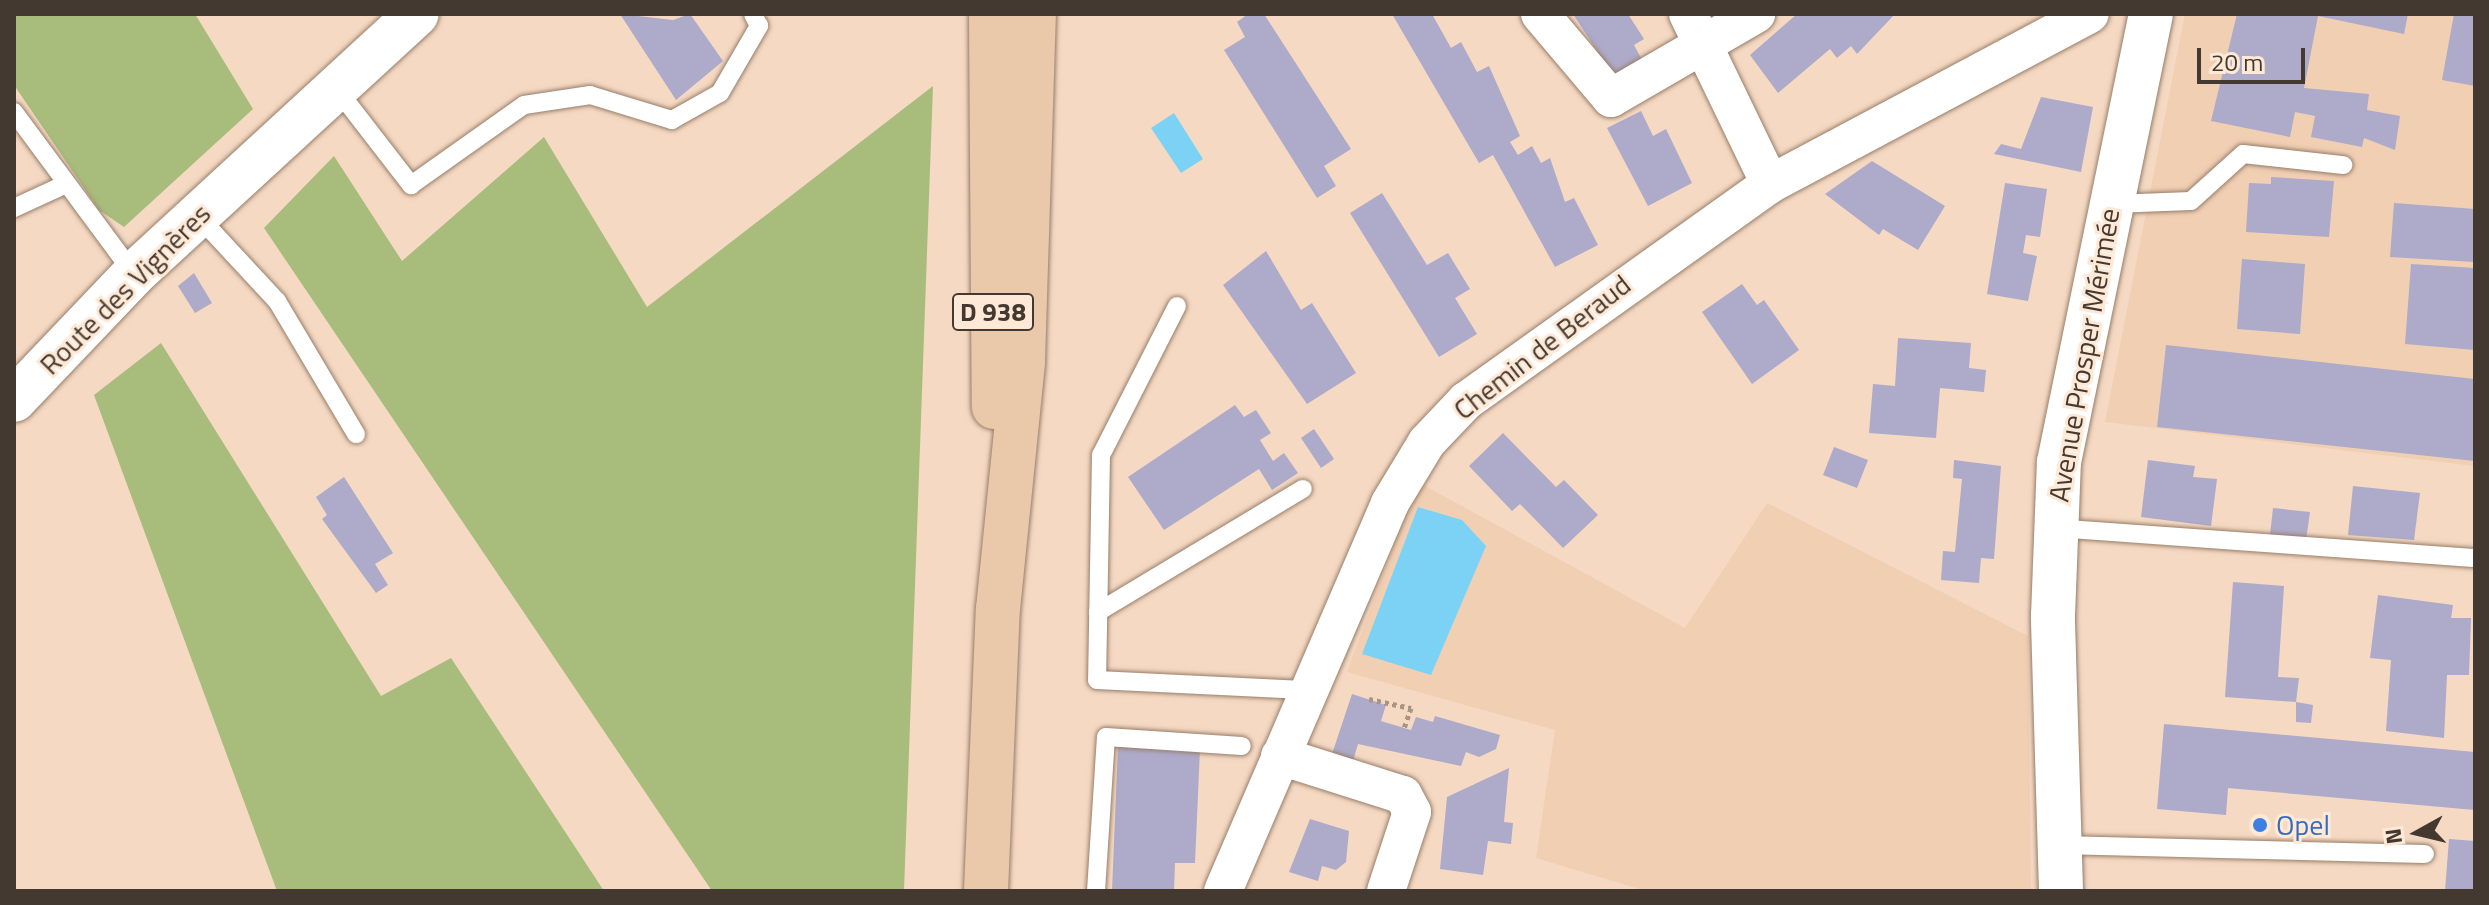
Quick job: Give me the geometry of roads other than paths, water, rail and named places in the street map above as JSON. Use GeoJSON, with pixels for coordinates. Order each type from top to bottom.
{"type":"FeatureCollection","features":[{"type":"Feature","properties":{"kind":"main road","name":"Route des Vignères"},"geometry":{"type":"LineString","coordinates":[[14,400],[134,274],[417,14]]}},
{"type":"Feature","properties":{"kind":"main road","name":"D 938"},"geometry":{"type":"LineString","coordinates":[[986,891],[998,609],[991,14]]}},
{"type":"Feature","properties":{"kind":"main road"},"geometry":{"type":"LineString","coordinates":[[1019,14],[1032,104]]}},
{"type":"Feature","properties":{"kind":"main road","name":"D 938"},"geometry":{"type":"LineString","coordinates":[[998,609],[1023,361],[1034,14]]}},
{"type":"Feature","properties":{"kind":"main road","name":"Avenue Prosper Mérimée"},"geometry":{"type":"LineString","coordinates":[[2061,891],[2054,528],[2059,462],[2151,14]]}},
{"type":"Feature","properties":{"kind":"street"},"geometry":{"type":"LineString","coordinates":[[1540,14],[1611,98],[1704,49],[1756,14]]}},
{"type":"Feature","properties":{"kind":"street"},"geometry":{"type":"LineString","coordinates":[[1688,14],[1770,184]]}},
{"type":"Feature","properties":{"kind":"street","name":"Chemin de Beraud"},"geometry":{"type":"LineString","coordinates":[[1223,891],[1280,756],[1304,690],[1390,503],[1427,442],[1537,344],[1770,184],[2090,14]]}},
{"type":"Feature","properties":{"kind":"street"},"geometry":{"type":"LineString","coordinates":[[1280,756],[1403,795],[1412,812],[1386,891]]}},
{"type":"Feature","properties":{"kind":"lane"},"geometry":{"type":"LineString","coordinates":[[336,88],[411,185],[524,105],[590,95],[672,120],[720,93],[759,26],[753,14]]}},
{"type":"Feature","properties":{"kind":"lane"},"geometry":{"type":"LineString","coordinates":[[14,112],[64,185],[134,274]]}},
{"type":"Feature","properties":{"kind":"lane"},"geometry":{"type":"LineString","coordinates":[[2112,204],[2191,201],[2243,154],[2343,165]]}},
{"type":"Feature","properties":{"kind":"lane"},"geometry":{"type":"LineString","coordinates":[[14,208],[64,185]]}},
{"type":"Feature","properties":{"kind":"lane"},"geometry":{"type":"LineString","coordinates":[[197,215],[277,301],[356,434]]}},
{"type":"Feature","properties":{"kind":"lane"},"geometry":{"type":"LineString","coordinates":[[1177,306],[1101,455],[1097,680],[1304,690]]}},
{"type":"Feature","properties":{"kind":"lane"},"geometry":{"type":"LineString","coordinates":[[1098,612],[1303,489]]}},
{"type":"Feature","properties":{"kind":"lane"},"geometry":{"type":"LineString","coordinates":[[2054,528],[2475,558]]}},
{"type":"Feature","properties":{"kind":"lane"},"geometry":{"type":"LineString","coordinates":[[1096,891],[1106,737],[1242,746]]}},
{"type":"Feature","properties":{"kind":"lane"},"geometry":{"type":"LineString","coordinates":[[2059,845],[2425,854]]}},
{"type":"Feature","properties":{"kind":"water"},"geometry":{"type":"Polygon","coordinates":[[[1174,113],[1203,159],[1181,173],[1151,128],[1174,113]]]}},
{"type":"Feature","properties":{"kind":"water"},"geometry":{"type":"Polygon","coordinates":[[[1418,507],[1462,520],[1486,546],[1431,675],[1362,654],[1418,507]]]}},
{"type":"Feature","properties":{"kind":"place","name":"Opel"},"geometry":{"type":"Point","coordinates":[2260,825]}}]}
